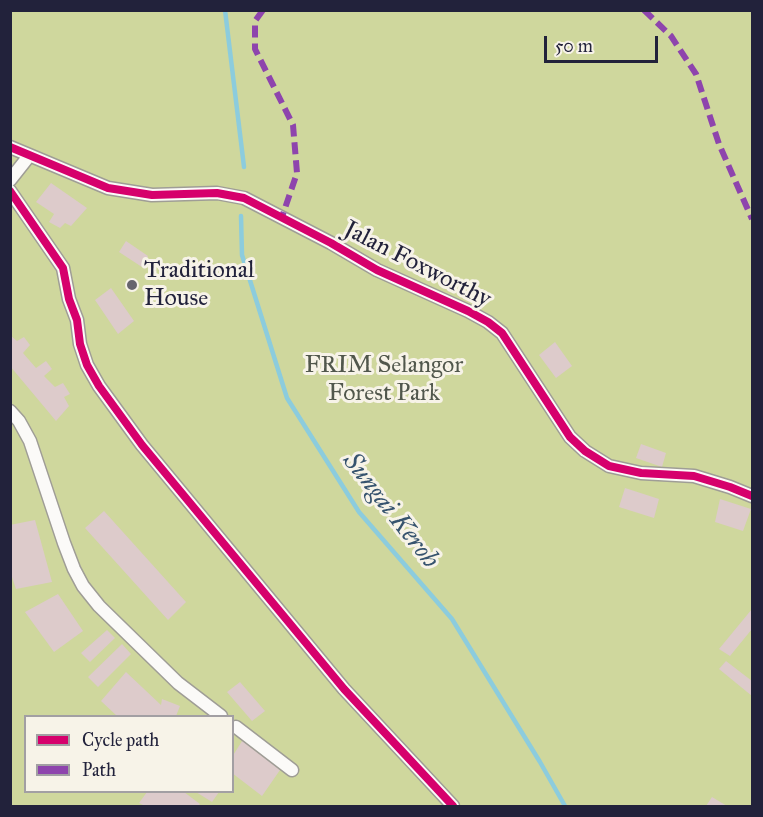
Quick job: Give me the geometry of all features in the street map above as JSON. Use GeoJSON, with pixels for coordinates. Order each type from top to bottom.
{"type":"FeatureCollection","features":[{"type":"Feature","properties":{"kind":"street","name":"Jalan Foxworthy"},"geometry":{"type":"LineString","coordinates":[[10,147],[108,188],[152,195],[217,193],[244,198],[378,270],[468,311],[495,327],[502,333],[527,369],[570,437],[596,459],[609,466],[641,473],[694,476],[753,496]]}},
{"type":"Feature","properties":{"kind":"street"},"geometry":{"type":"LineString","coordinates":[[10,180],[29,156]]}},
{"type":"Feature","properties":{"kind":"street"},"geometry":{"type":"LineString","coordinates":[[10,191],[63,268],[69,299],[77,320],[80,344],[87,365],[99,386],[142,445],[344,689],[453,807]]}},
{"type":"Feature","properties":{"kind":"street"},"geometry":{"type":"LineString","coordinates":[[10,411],[19,421],[30,441],[64,543],[74,569],[84,586],[99,606],[178,682],[219,715]]}},
{"type":"Feature","properties":{"kind":"street"},"geometry":{"type":"LineString","coordinates":[[234,728],[292,770]]}},
{"type":"Feature","properties":{"kind":"green space","name":"FRIM Selangor Forest Park"},"geometry":{"type":"Polygon","coordinates":[[[10,11],[752,11],[752,806],[11,806],[10,11]]]}},
{"type":"Feature","properties":{"kind":"building"},"geometry":{"type":"Polygon","coordinates":[[[51,183],[87,208],[71,226],[65,223],[60,228],[49,222],[54,214],[36,202],[51,183]]]}},
{"type":"Feature","properties":{"kind":"building"},"geometry":{"type":"Polygon","coordinates":[[[126,241],[148,256],[142,267],[119,252],[126,241]]]}},
{"type":"Feature","properties":{"kind":"building"},"geometry":{"type":"Polygon","coordinates":[[[111,288],[134,321],[118,334],[95,300],[111,288]]]}},
{"type":"Feature","properties":{"kind":"building"},"geometry":{"type":"Polygon","coordinates":[[[10,335],[17,341],[24,337],[30,345],[23,353],[36,368],[46,361],[52,369],[44,376],[55,387],[63,383],[70,394],[64,397],[69,406],[56,421],[10,366],[10,335]]]}},
{"type":"Feature","properties":{"kind":"building"},"geometry":{"type":"Polygon","coordinates":[[[555,342],[572,366],[556,378],[539,355],[555,342]]]}},
{"type":"Feature","properties":{"kind":"building"},"geometry":{"type":"Polygon","coordinates":[[[641,444],[666,453],[662,467],[636,458],[641,444]]]}},
{"type":"Feature","properties":{"kind":"building"},"geometry":{"type":"Polygon","coordinates":[[[625,488],[659,499],[654,518],[619,507],[625,488]]]}},
{"type":"Feature","properties":{"kind":"building"},"geometry":{"type":"Polygon","coordinates":[[[720,499],[751,509],[743,531],[715,522],[720,499]]]}},
{"type":"Feature","properties":{"kind":"building"},"geometry":{"type":"Polygon","coordinates":[[[104,511],[186,602],[168,620],[85,528],[104,511]]]}},
{"type":"Feature","properties":{"kind":"building"},"geometry":{"type":"Polygon","coordinates":[[[35,520],[52,582],[16,589],[10,571],[10,525],[35,520]]]}},
{"type":"Feature","properties":{"kind":"building"},"geometry":{"type":"Polygon","coordinates":[[[58,594],[83,631],[54,652],[25,612],[58,594]]]}},
{"type":"Feature","properties":{"kind":"building"},"geometry":{"type":"Polygon","coordinates":[[[752,609],[752,629],[730,656],[719,649],[752,609]]]}},
{"type":"Feature","properties":{"kind":"building"},"geometry":{"type":"Polygon","coordinates":[[[107,630],[115,638],[90,662],[81,653],[107,630]]]}},
{"type":"Feature","properties":{"kind":"building"},"geometry":{"type":"Polygon","coordinates":[[[122,644],[131,654],[98,687],[88,677],[122,644]]]}},
{"type":"Feature","properties":{"kind":"building"},"geometry":{"type":"Polygon","coordinates":[[[726,661],[752,681],[752,696],[719,669],[726,661]]]}},
{"type":"Feature","properties":{"kind":"building"},"geometry":{"type":"Polygon","coordinates":[[[126,672],[161,705],[162,699],[180,706],[176,715],[116,715],[101,701],[126,672]]]}},
{"type":"Feature","properties":{"kind":"building"},"geometry":{"type":"Polygon","coordinates":[[[240,682],[265,711],[252,721],[227,692],[240,682]]]}},
{"type":"Feature","properties":{"kind":"building"},"geometry":{"type":"Polygon","coordinates":[[[244,738],[280,770],[262,796],[234,775],[234,754],[244,738]]]}},
{"type":"Feature","properties":{"kind":"building"},"geometry":{"type":"Polygon","coordinates":[[[146,793],[185,793],[200,804],[198,806],[145,806],[139,803],[146,793]]]}},
{"type":"Feature","properties":{"kind":"building"},"geometry":{"type":"Polygon","coordinates":[[[198,793],[218,793],[212,802],[198,793]]]}},
{"type":"Feature","properties":{"kind":"building"},"geometry":{"type":"Polygon","coordinates":[[[712,797],[727,806],[706,806],[712,797]]]}},
{"type":"Feature","properties":{"kind":"waterway","name":"Sungai Keroh"},"geometry":{"type":"LineString","coordinates":[[225,10],[244,167]]}},
{"type":"Feature","properties":{"kind":"waterway","name":"Sungai Keroh"},"geometry":{"type":"LineString","coordinates":[[241,216],[242,255],[287,398],[359,512],[452,619],[565,806]]}},
{"type":"Feature","properties":{"kind":"marked path"},"geometry":{"type":"LineString","coordinates":[[263,10],[255,21],[255,49],[293,125],[297,173],[282,217]]}},
{"type":"Feature","properties":{"kind":"marked path"},"geometry":{"type":"LineString","coordinates":[[644,10],[671,36],[696,74],[719,144],[752,219]]}},
{"type":"Feature","properties":{"kind":"cycle path"},"geometry":{"type":"LineString","coordinates":[[10,147],[108,188],[152,195],[217,193],[244,198],[331,243],[377,270],[488,322],[502,333],[570,437],[585,451],[609,466],[641,473],[694,476],[752,496]]}},
{"type":"Feature","properties":{"kind":"cycle path"},"geometry":{"type":"LineString","coordinates":[[10,191],[63,268],[69,299],[77,320],[80,344],[87,365],[99,386],[142,445],[344,689],[453,806]]}},
{"type":"Feature","properties":{"kind":"place","name":"Traditional House"},"geometry":{"type":"Point","coordinates":[132,285]}}]}
